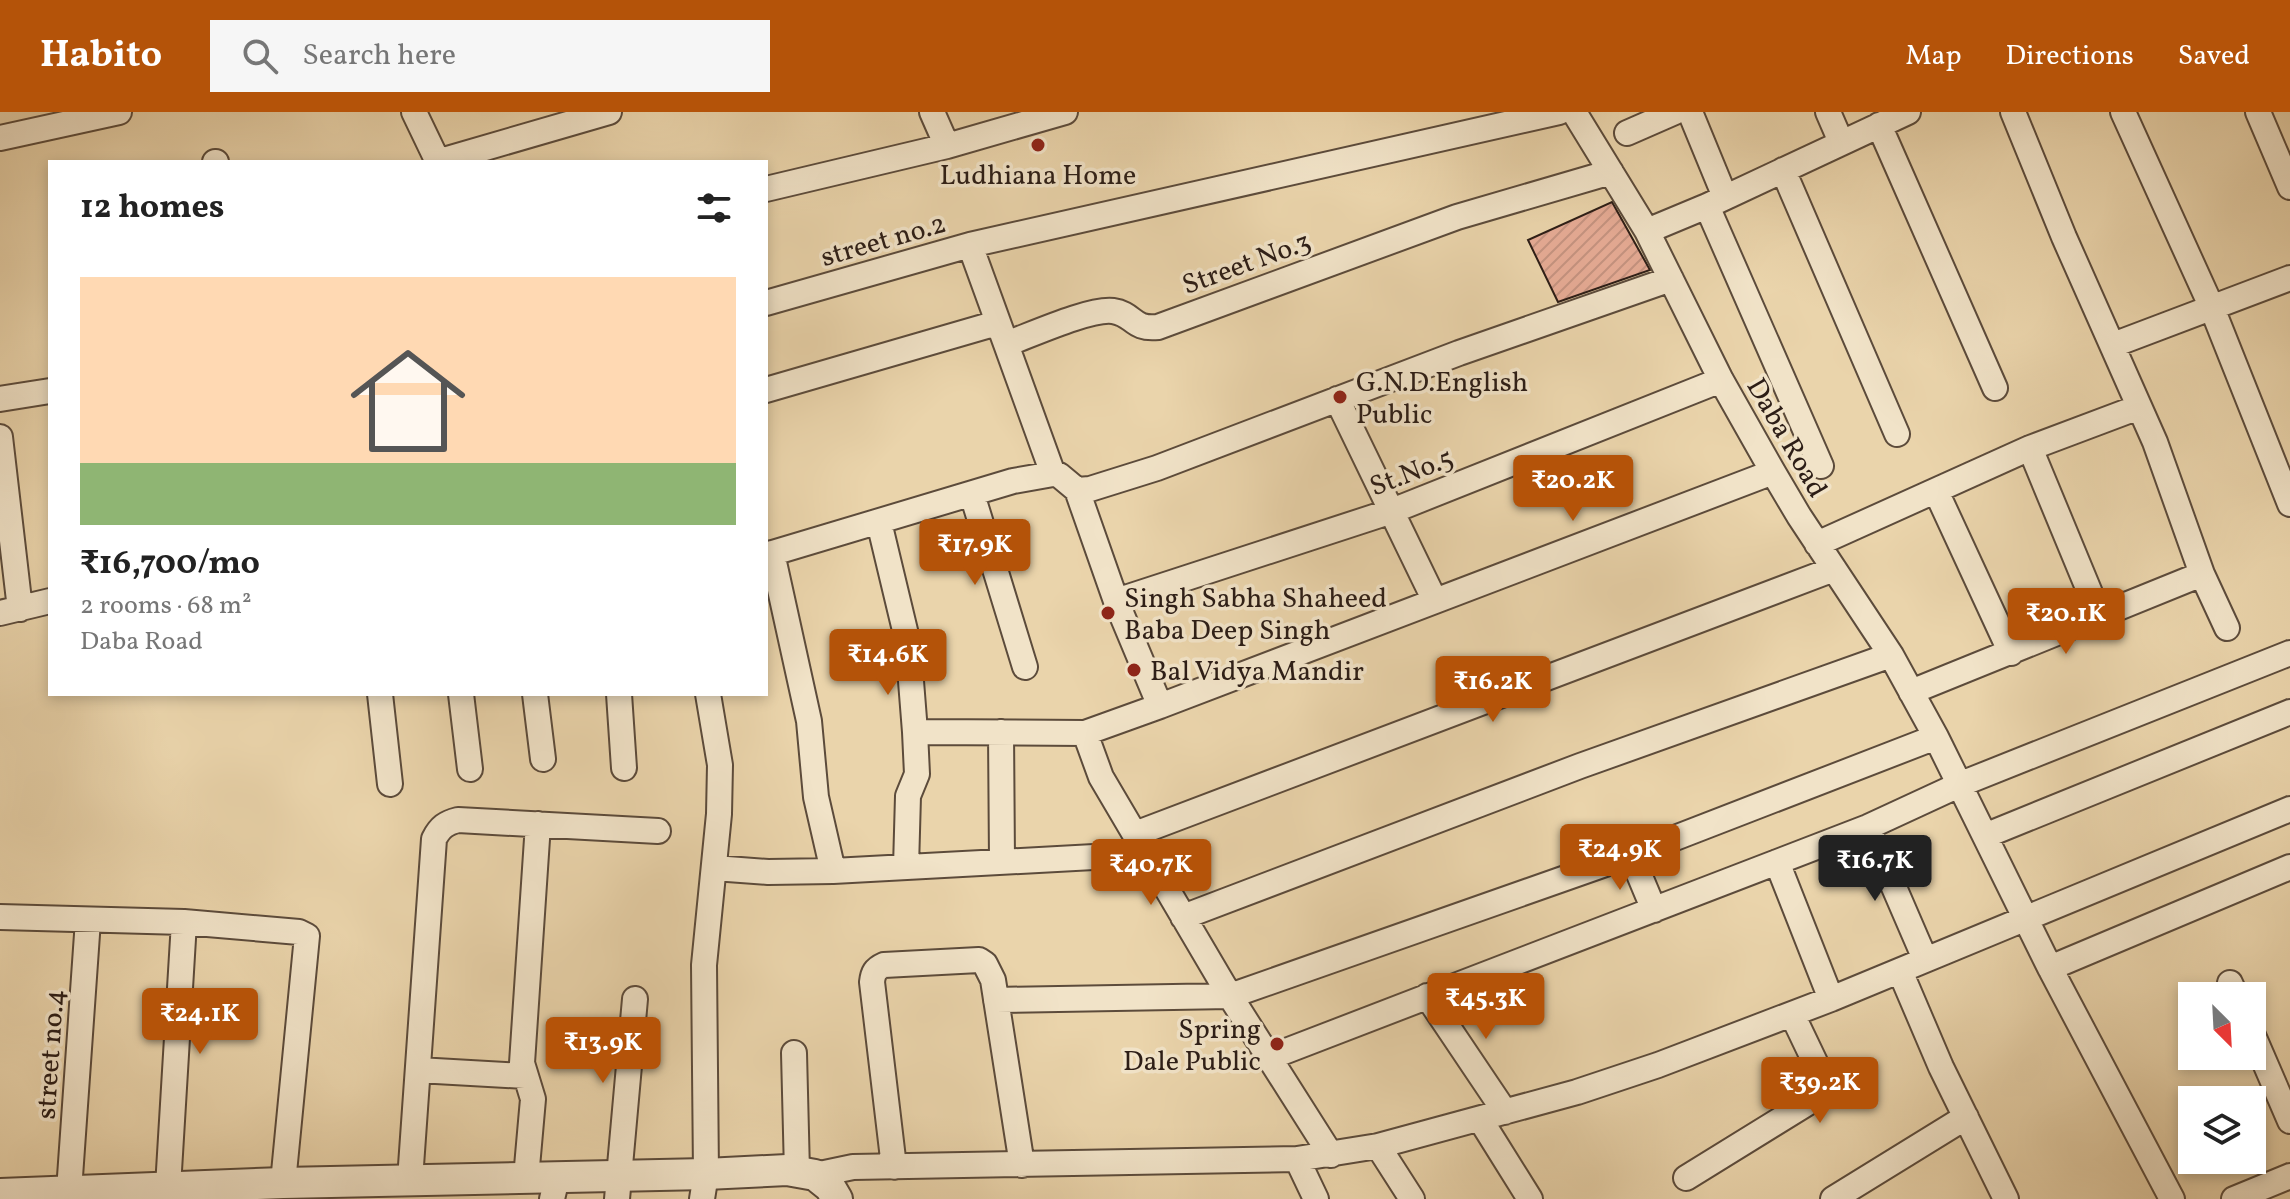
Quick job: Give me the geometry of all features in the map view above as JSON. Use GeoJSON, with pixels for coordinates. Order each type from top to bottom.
{"type":"FeatureCollection","features":[{"type":"Feature","properties":{"kind":"street"},"geometry":{"type":"LineString","coordinates":[[0,138],[119,112]]}},
{"type":"Feature","properties":{"kind":"street"},"geometry":{"type":"LineString","coordinates":[[414,112],[437,160]]}},
{"type":"Feature","properties":{"kind":"street"},"geometry":{"type":"LineString","coordinates":[[445,160],[609,112]]}},
{"type":"Feature","properties":{"kind":"street"},"geometry":{"type":"LineString","coordinates":[[932,112],[947,146]]}},
{"type":"Feature","properties":{"kind":"street"},"geometry":{"type":"LineString","coordinates":[[768,189],[947,146],[1065,112]]}},
{"type":"Feature","properties":{"kind":"street","name":"street no.2"},"geometry":{"type":"LineString","coordinates":[[768,302],[970,245],[1559,112]]}},
{"type":"Feature","properties":{"kind":"street","name":"Daba Road"},"geometry":{"type":"LineString","coordinates":[[1574,112],[1647,231],[1721,380],[1773,472],[1891,655],[1961,784],[2050,968],[2172,1199]]}},
{"type":"Feature","properties":{"kind":"street"},"geometry":{"type":"LineString","coordinates":[[1627,133],[1675,112]]}},
{"type":"Feature","properties":{"kind":"street"},"geometry":{"type":"LineString","coordinates":[[1690,112],[1716,201],[1821,466]]}},
{"type":"Feature","properties":{"kind":"street"},"geometry":{"type":"LineString","coordinates":[[1828,112],[1841,142]]}},
{"type":"Feature","properties":{"kind":"street"},"geometry":{"type":"LineString","coordinates":[[1647,231],[1908,112]]}},
{"type":"Feature","properties":{"kind":"street"},"geometry":{"type":"LineString","coordinates":[[2013,112],[2064,237],[2155,442],[2202,574],[2227,628]]}},
{"type":"Feature","properties":{"kind":"street"},"geometry":{"type":"LineString","coordinates":[[2123,112],[2212,308],[2290,504]]}},
{"type":"Feature","properties":{"kind":"street"},"geometry":{"type":"LineString","coordinates":[[2258,112],[2290,187]]}},
{"type":"Feature","properties":{"kind":"street"},"geometry":{"type":"LineString","coordinates":[[1879,125],[1995,388]]}},
{"type":"Feature","properties":{"kind":"street"},"geometry":{"type":"LineString","coordinates":[[1783,170],[1897,434]]}},
{"type":"Feature","properties":{"kind":"street","name":"Street No.3"},"geometry":{"type":"LineString","coordinates":[[768,390],[1096,312],[1121,313],[1139,327],[1158,327],[1457,217],[1611,172]]}},
{"type":"Feature","properties":{"kind":"street"},"geometry":{"type":"LineString","coordinates":[[970,245],[1053,474]]}},
{"type":"Feature","properties":{"kind":"street"},"geometry":{"type":"LineString","coordinates":[[2113,345],[2290,278]]}},
{"type":"Feature","properties":{"kind":"street"},"geometry":{"type":"LineString","coordinates":[[1077,490],[1090,489],[1157,468],[1459,353],[1671,279]]}},
{"type":"Feature","properties":{"kind":"street","name":"St.No.5"},"geometry":{"type":"LineString","coordinates":[[1116,601],[1392,511],[1721,380]]}},
{"type":"Feature","properties":{"kind":"street"},"geometry":{"type":"LineString","coordinates":[[0,399],[48,391]]}},
{"type":"Feature","properties":{"kind":"street"},"geometry":{"type":"LineString","coordinates":[[1337,399],[1435,601]]}},
{"type":"Feature","properties":{"kind":"street"},"geometry":{"type":"LineString","coordinates":[[1817,544],[2030,448],[2139,407]]}},
{"type":"Feature","properties":{"kind":"street"},"geometry":{"type":"LineString","coordinates":[[0,437],[10,611],[48,602]]}},
{"type":"Feature","properties":{"kind":"street"},"geometry":{"type":"LineString","coordinates":[[2030,448],[2100,617]]}},
{"type":"Feature","properties":{"kind":"street"},"geometry":{"type":"LineString","coordinates":[[915,732],[1085,733],[1773,472]]}},
{"type":"Feature","properties":{"kind":"street"},"geometry":{"type":"LineString","coordinates":[[833,871],[816,797],[806,706],[769,554],[1013,481],[1059,475],[1077,490],[1116,601],[1160,706]]}},
{"type":"Feature","properties":{"kind":"street"},"geometry":{"type":"LineString","coordinates":[[1936,491],[2011,653]]}},
{"type":"Feature","properties":{"kind":"street"},"geometry":{"type":"LineString","coordinates":[[972,494],[1025,667]]}},
{"type":"Feature","properties":{"kind":"street"},"geometry":{"type":"LineString","coordinates":[[879,522],[908,643],[915,732],[917,774],[908,796],[906,867]]}},
{"type":"Feature","properties":{"kind":"street"},"geometry":{"type":"LineString","coordinates":[[714,868],[768,872],[906,867],[1142,844],[1834,569]]}},
{"type":"Feature","properties":{"kind":"street"},"geometry":{"type":"LineString","coordinates":[[1911,692],[2202,574]]}},
{"type":"Feature","properties":{"kind":"street"},"geometry":{"type":"LineString","coordinates":[[1268,1058],[1868,827],[1961,784],[2290,653]]}},
{"type":"Feature","properties":{"kind":"street"},"geometry":{"type":"LineString","coordinates":[[1183,917],[1566,772],[1891,655]]}},
{"type":"Feature","properties":{"kind":"street"},"geometry":{"type":"LineString","coordinates":[[380,696],[390,784]]}},
{"type":"Feature","properties":{"kind":"street"},"geometry":{"type":"LineString","coordinates":[[461,696],[470,769]]}},
{"type":"Feature","properties":{"kind":"street"},"geometry":{"type":"LineString","coordinates":[[535,696],[543,759]]}},
{"type":"Feature","properties":{"kind":"street"},"geometry":{"type":"LineString","coordinates":[[619,696],[624,768]]}},
{"type":"Feature","properties":{"kind":"street"},"geometry":{"type":"LineString","coordinates":[[704,1187],[704,965],[719,814],[720,765],[708,696]]}},
{"type":"Feature","properties":{"kind":"street"},"geometry":{"type":"LineString","coordinates":[[1987,835],[2290,712]]}},
{"type":"Feature","properties":{"kind":"street"},"geometry":{"type":"LineString","coordinates":[[1001,732],[1002,860]]}},
{"type":"Feature","properties":{"kind":"street"},"geometry":{"type":"LineString","coordinates":[[1085,733],[1101,777],[1230,996],[1331,1155]]}},
{"type":"Feature","properties":{"kind":"street"},"geometry":{"type":"LineString","coordinates":[[996,1000],[1230,996],[1631,855],[1936,737]]}},
{"type":"Feature","properties":{"kind":"street"},"geometry":{"type":"LineString","coordinates":[[5,1196],[168,1187],[201,1192],[273,1188],[336,1190],[410,1180],[526,1178],[554,1188],[704,1187],[787,1170],[806,1173],[853,1167],[1297,1159],[1331,1155],[1480,1119],[1645,1069],[1831,999],[2289,811]]}},
{"type":"Feature","properties":{"kind":"street"},"geometry":{"type":"LineString","coordinates":[[410,1180],[434,839],[439,829],[448,822],[458,820],[658,831]]}},
{"type":"Feature","properties":{"kind":"street"},"geometry":{"type":"LineString","coordinates":[[526,1178],[533,1110],[523,1057],[538,824]]}},
{"type":"Feature","properties":{"kind":"street"},"geometry":{"type":"LineString","coordinates":[[1868,827],[1925,959]]}},
{"type":"Feature","properties":{"kind":"street"},"geometry":{"type":"LineString","coordinates":[[1631,855],[1654,910]]}},
{"type":"Feature","properties":{"kind":"street"},"geometry":{"type":"LineString","coordinates":[[1777,862],[1831,999]]}},
{"type":"Feature","properties":{"kind":"street"},"geometry":{"type":"LineString","coordinates":[[2050,968],[2290,867]]}},
{"type":"Feature","properties":{"kind":"street"},"geometry":{"type":"LineString","coordinates":[[0,917],[184,922],[299,932],[307,936],[273,1188]]}},
{"type":"Feature","properties":{"kind":"street","name":"street no.4"},"geometry":{"type":"LineString","coordinates":[[69,1191],[88,920]]}},
{"type":"Feature","properties":{"kind":"street"},"geometry":{"type":"LineString","coordinates":[[168,1187],[184,922]]}},
{"type":"Feature","properties":{"kind":"street"},"geometry":{"type":"LineString","coordinates":[[894,1167],[873,974],[884,965],[979,960],[989,970],[996,1000],[1022,1165]]}},
{"type":"Feature","properties":{"kind":"street"},"geometry":{"type":"LineString","coordinates":[[1900,971],[2006,1199]]}},
{"type":"Feature","properties":{"kind":"street"},"geometry":{"type":"LineString","coordinates":[[1427,996],[1505,1112]]}},
{"type":"Feature","properties":{"kind":"street"},"geometry":{"type":"LineString","coordinates":[[618,1187],[635,999]]}},
{"type":"Feature","properties":{"kind":"street"},"geometry":{"type":"LineString","coordinates":[[1686,1178],[1822,1094],[1824,1081],[1792,1014]]}},
{"type":"Feature","properties":{"kind":"street"},"geometry":{"type":"LineString","coordinates":[[794,1053],[806,1173]]}},
{"type":"Feature","properties":{"kind":"street"},"geometry":{"type":"LineString","coordinates":[[2266,1065],[2290,1121]]}},
{"type":"Feature","properties":{"kind":"street"},"geometry":{"type":"LineString","coordinates":[[418,1070],[525,1076]]}},
{"type":"Feature","properties":{"kind":"street"},"geometry":{"type":"LineString","coordinates":[[1833,1199],[1966,1117]]}},
{"type":"Feature","properties":{"kind":"street"},"geometry":{"type":"LineString","coordinates":[[1480,1119],[1530,1199]]}},
{"type":"Feature","properties":{"kind":"street"},"geometry":{"type":"LineString","coordinates":[[1378,1146],[1412,1199]]}},
{"type":"Feature","properties":{"kind":"street"},"geometry":{"type":"LineString","coordinates":[[1297,1159],[1316,1199]]}},
{"type":"Feature","properties":{"kind":"street"},"geometry":{"type":"LineString","coordinates":[[806,1173],[830,1187],[837,1199]]}},
{"type":"Feature","properties":{"kind":"street"},"geometry":{"type":"LineString","coordinates":[[2234,1199],[2290,1176]]}},
{"type":"Feature","properties":{"kind":"building"},"geometry":{"type":"Polygon","coordinates":[[[1612,202],[1650,270],[1558,302],[1528,240],[1612,202]]]}},
{"type":"Feature","properties":{"kind":"place","name":"Ludhiana Home"},"geometry":{"type":"Point","coordinates":[1038,145]}},
{"type":"Feature","properties":{"kind":"place","name":"G.N.D.English Public"},"geometry":{"type":"Point","coordinates":[1340,397]}},
{"type":"Feature","properties":{"kind":"place","name":"Singh Sabha Shaheed Baba Deep Singh"},"geometry":{"type":"Point","coordinates":[1108,613]}},
{"type":"Feature","properties":{"kind":"place","name":"Bal Vidya Mandir"},"geometry":{"type":"Point","coordinates":[1134,670]}},
{"type":"Feature","properties":{"kind":"place","name":"Spring Dale Public"},"geometry":{"type":"Point","coordinates":[1277,1044]}}]}
